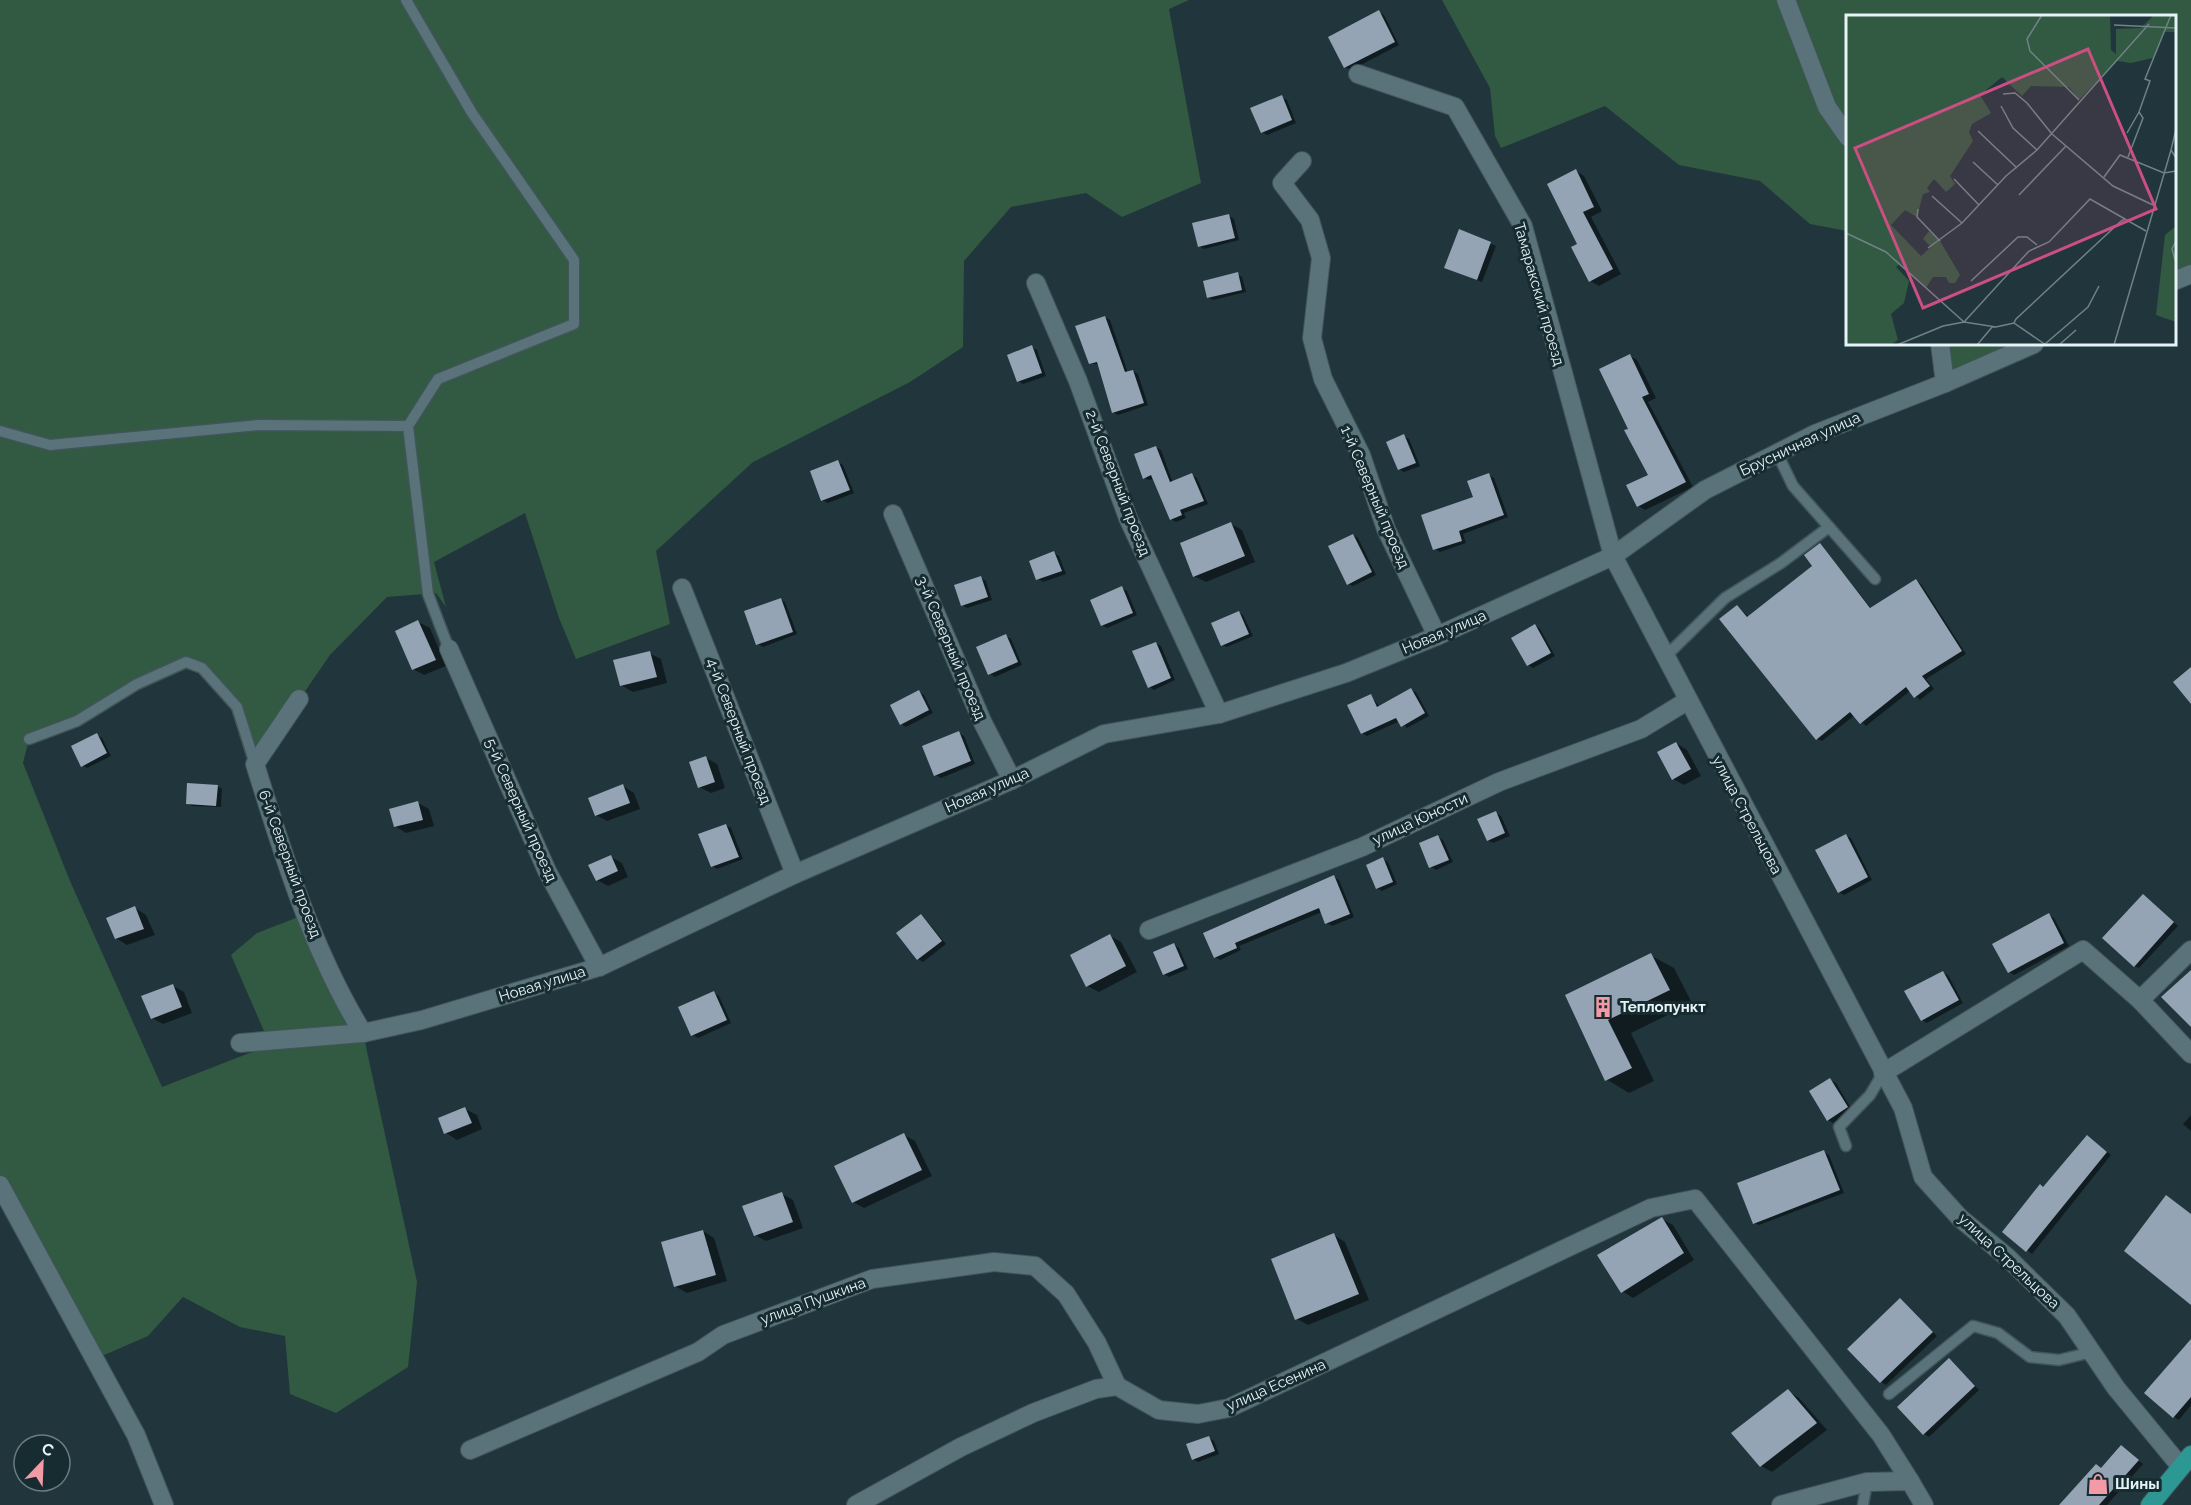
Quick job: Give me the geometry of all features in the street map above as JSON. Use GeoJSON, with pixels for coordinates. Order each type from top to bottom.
{"type":"FeatureCollection","features":[{"type":"Feature","properties":{"kind":"main road"},"geometry":{"type":"LineString","coordinates":[[2150,1505],[2186,1461]]}},
{"type":"Feature","properties":{"kind":"street"},"geometry":{"type":"LineString","coordinates":[[1786,0],[1827,106],[1846,134]]}},
{"type":"Feature","properties":{"kind":"street","name":"Тамаракский проезд"},"geometry":{"type":"LineString","coordinates":[[1358,74],[1455,107],[1523,226],[1613,556]]}},
{"type":"Feature","properties":{"kind":"street","name":"1-й Северный проезд"},"geometry":{"type":"LineString","coordinates":[[1302,161],[1282,183],[1310,220],[1321,258],[1312,338],[1323,379],[1361,455],[1386,529],[1437,636]]}},
{"type":"Feature","properties":{"kind":"street"},"geometry":{"type":"LineString","coordinates":[[2176,281],[2191,274]]}},
{"type":"Feature","properties":{"kind":"street","name":"2-й Северный проезд"},"geometry":{"type":"LineString","coordinates":[[1036,283],[1078,381],[1128,519],[1219,714]]}},
{"type":"Feature","properties":{"kind":"street"},"geometry":{"type":"LineString","coordinates":[[1940,345],[1945,383]]}},
{"type":"Feature","properties":{"kind":"street","name":"Брусничная улица"},"geometry":{"type":"LineString","coordinates":[[1613,556],[1705,490],[1777,453],[1815,434],[1945,383],[2032,345]]}},
{"type":"Feature","properties":{"kind":"street","name":"3-й Северный проезд"},"geometry":{"type":"LineString","coordinates":[[893,514],[982,720],[1012,780]]}},
{"type":"Feature","properties":{"kind":"street","name":"Новая улица"},"geometry":{"type":"LineString","coordinates":[[240,1043],[363,1033],[422,1020],[599,967],[795,874],[1012,780],[1104,734],[1219,714],[1346,673],[1437,636],[1613,556]]}},
{"type":"Feature","properties":{"kind":"street","name":"улица Стрельцова"},"geometry":{"type":"LineString","coordinates":[[1613,556],[1687,701],[1903,1108],[1923,1177],[1960,1218],[2007,1257],[2067,1316],[2116,1388],[2186,1461]]}},
{"type":"Feature","properties":{"kind":"street","name":"4-й Северный проезд"},"geometry":{"type":"LineString","coordinates":[[682,588],[795,874]]}},
{"type":"Feature","properties":{"kind":"street","name":"5-й Северный проезд"},"geometry":{"type":"LineString","coordinates":[[449,649],[547,871],[599,967]]}},
{"type":"Feature","properties":{"kind":"street"},"geometry":{"type":"LineString","coordinates":[[255,764],[299,699]]}},
{"type":"Feature","properties":{"kind":"street","name":"улица Юности"},"geometry":{"type":"LineString","coordinates":[[1149,930],[1362,847],[1499,782],[1641,729],[1687,701]]}},
{"type":"Feature","properties":{"kind":"street","name":"6-й Северный проезд"},"geometry":{"type":"LineString","coordinates":[[255,764],[306,914],[350,1011],[363,1033]]}},
{"type":"Feature","properties":{"kind":"street"},"geometry":{"type":"LineString","coordinates":[[1883,1073],[2083,950],[2140,1000],[2191,1054]]}},
{"type":"Feature","properties":{"kind":"street"},"geometry":{"type":"LineString","coordinates":[[2140,1000],[2191,950]]}},
{"type":"Feature","properties":{"kind":"street"},"geometry":{"type":"LineString","coordinates":[[0,1185],[136,1435],[164,1505]]}},
{"type":"Feature","properties":{"kind":"street","name":"улица Есенина"},"geometry":{"type":"LineString","coordinates":[[1117,1386],[1159,1410],[1198,1413],[1229,1408],[1651,1208],[1695,1199],[1881,1435],[1910,1481]]}},
{"type":"Feature","properties":{"kind":"street","name":"улица Пушкина"},"geometry":{"type":"LineString","coordinates":[[470,1450],[698,1352],[723,1335],[872,1279],[994,1262],[1035,1266],[1066,1294],[1097,1343],[1117,1386]]}},
{"type":"Feature","properties":{"kind":"street"},"geometry":{"type":"LineString","coordinates":[[856,1505],[962,1447],[1033,1413],[1096,1389],[1117,1386]]}},
{"type":"Feature","properties":{"kind":"street"},"geometry":{"type":"LineString","coordinates":[[1781,1505],[1867,1482],[1910,1481],[1924,1505]]}},
{"type":"Feature","properties":{"kind":"lane"},"geometry":{"type":"LineString","coordinates":[[406,0],[472,113],[574,260],[574,324],[438,379],[408,426],[428,594],[449,649]]}},
{"type":"Feature","properties":{"kind":"lane"},"geometry":{"type":"LineString","coordinates":[[0,431],[50,445],[258,425],[408,426]]}},
{"type":"Feature","properties":{"kind":"lane"},"geometry":{"type":"LineString","coordinates":[[1777,453],[1793,486],[1875,579]]}},
{"type":"Feature","properties":{"kind":"lane"},"geometry":{"type":"LineString","coordinates":[[1665,657],[1725,598],[1781,563],[1829,527]]}},
{"type":"Feature","properties":{"kind":"lane"},"geometry":{"type":"LineString","coordinates":[[29,739],[77,722],[137,684],[186,662],[202,668],[237,707],[255,764]]}},
{"type":"Feature","properties":{"kind":"lane"},"geometry":{"type":"LineString","coordinates":[[1846,1146],[1839,1127],[1870,1095],[1883,1073]]}},
{"type":"Feature","properties":{"kind":"lane"},"geometry":{"type":"LineString","coordinates":[[1889,1394],[1973,1326],[1998,1333],[2030,1357],[2059,1360],[2092,1352]]}},
{"type":"Feature","properties":{"kind":"lane"},"geometry":{"type":"LineString","coordinates":[[1863,1505],[1867,1482]]}},
{"type":"Feature","properties":{"kind":"green space"},"geometry":{"type":"Polygon","coordinates":[[[0,0],[1189,0],[1169,9],[1201,183],[1122,217],[1086,193],[1011,207],[964,261],[963,347],[910,382],[753,462],[656,551],[670,624],[576,659],[559,618],[525,513],[434,562],[446,607],[436,593],[387,597],[330,655],[255,764],[237,707],[202,668],[186,662],[77,721],[29,739],[23,763],[70,881],[162,1087],[270,1045],[231,955],[257,933],[306,914],[363,1033],[417,1282],[408,1367],[336,1413],[290,1394],[285,1336],[240,1327],[183,1297],[148,1336],[95,1359],[0,1185],[0,0]]]}},
{"type":"Feature","properties":{"kind":"green space"},"geometry":{"type":"Polygon","coordinates":[[[1442,0],[2191,0],[2191,274],[2176,281],[2176,15],[1846,15],[1846,231],[1810,224],[1760,181],[1679,165],[1605,106],[1501,148],[1495,136],[1490,88],[1442,0]]]}},
{"type":"Feature","properties":{"kind":"green space"},"geometry":{"type":"Polygon","coordinates":[[[1940,345],[2032,345],[1945,383],[1940,345]]]}},
{"type":"Feature","properties":{"kind":"building"},"geometry":{"type":"Polygon","coordinates":[[[1379,10],[1395,42],[1344,68],[1328,37],[1379,10]]]}},
{"type":"Feature","properties":{"kind":"building"},"geometry":{"type":"Polygon","coordinates":[[[1282,95],[1292,120],[1261,133],[1250,108],[1282,95]]]}},
{"type":"Feature","properties":{"kind":"building"},"geometry":{"type":"Polygon","coordinates":[[[1576,169],[1594,207],[1583,212],[1613,269],[1589,282],[1571,247],[1577,244],[1547,184],[1576,169]]]}},
{"type":"Feature","properties":{"kind":"building"},"geometry":{"type":"Polygon","coordinates":[[[1229,214],[1235,238],[1198,247],[1192,223],[1229,214]]]}},
{"type":"Feature","properties":{"kind":"building"},"geometry":{"type":"Polygon","coordinates":[[[1459,229],[1491,242],[1477,280],[1444,268],[1459,229]]]}},
{"type":"Feature","properties":{"kind":"building"},"geometry":{"type":"Polygon","coordinates":[[[1238,272],[1242,290],[1207,298],[1203,281],[1238,272]]]}},
{"type":"Feature","properties":{"kind":"building"},"geometry":{"type":"Polygon","coordinates":[[[1105,316],[1125,372],[1133,370],[1144,403],[1112,413],[1097,362],[1089,364],[1075,326],[1105,316]]]}},
{"type":"Feature","properties":{"kind":"building"},"geometry":{"type":"Polygon","coordinates":[[[1032,345],[1042,373],[1017,382],[1007,355],[1032,345]]]}},
{"type":"Feature","properties":{"kind":"building"},"geometry":{"type":"Polygon","coordinates":[[[1630,354],[1649,394],[1642,397],[1686,482],[1637,507],[1626,485],[1648,475],[1624,430],[1628,429],[1599,369],[1630,354]]]}},
{"type":"Feature","properties":{"kind":"building"},"geometry":{"type":"Polygon","coordinates":[[[1404,434],[1416,463],[1398,470],[1386,442],[1404,434]]]}},
{"type":"Feature","properties":{"kind":"building"},"geometry":{"type":"Polygon","coordinates":[[[1156,446],[1170,482],[1192,473],[1204,501],[1180,510],[1182,515],[1170,520],[1151,475],[1143,479],[1134,454],[1156,446]]]}},
{"type":"Feature","properties":{"kind":"building"},"geometry":{"type":"Polygon","coordinates":[[[838,460],[850,490],[821,501],[810,471],[838,460]]]}},
{"type":"Feature","properties":{"kind":"building"},"geometry":{"type":"Polygon","coordinates":[[[1489,473],[1504,515],[1459,531],[1462,541],[1433,550],[1421,515],[1473,497],[1467,481],[1489,473]]]}},
{"type":"Feature","properties":{"kind":"building"},"geometry":{"type":"Polygon","coordinates":[[[1231,522],[1245,556],[1193,577],[1180,543],[1231,522]]]}},
{"type":"Feature","properties":{"kind":"building"},"geometry":{"type":"Polygon","coordinates":[[[1353,534],[1372,572],[1347,585],[1328,546],[1353,534]]]}},
{"type":"Feature","properties":{"kind":"building"},"geometry":{"type":"Polygon","coordinates":[[[1820,543],[1870,608],[1916,579],[1962,651],[1922,676],[1930,686],[1914,698],[1906,687],[1860,724],[1850,712],[1816,740],[1719,619],[1737,605],[1747,617],[1812,566],[1804,555],[1820,543]]]}},
{"type":"Feature","properties":{"kind":"building"},"geometry":{"type":"Polygon","coordinates":[[[1054,551],[1062,571],[1036,580],[1029,561],[1054,551]]]}},
{"type":"Feature","properties":{"kind":"building"},"geometry":{"type":"Polygon","coordinates":[[[981,576],[988,597],[961,606],[954,585],[981,576]]]}},
{"type":"Feature","properties":{"kind":"building"},"geometry":{"type":"Polygon","coordinates":[[[1122,586],[1133,613],[1101,626],[1090,600],[1122,586]]]}},
{"type":"Feature","properties":{"kind":"building"},"geometry":{"type":"Polygon","coordinates":[[[781,598],[793,632],[756,645],[744,611],[781,598]]]}},
{"type":"Feature","properties":{"kind":"building"},"geometry":{"type":"Polygon","coordinates":[[[1239,611],[1249,634],[1221,646],[1211,623],[1239,611]]]}},
{"type":"Feature","properties":{"kind":"building"},"geometry":{"type":"Polygon","coordinates":[[[418,620],[436,660],[412,670],[395,631],[418,620]]]}},
{"type":"Feature","properties":{"kind":"building"},"geometry":{"type":"Polygon","coordinates":[[[1535,624],[1551,653],[1527,666],[1511,638],[1535,624]]]}},
{"type":"Feature","properties":{"kind":"building"},"geometry":{"type":"Polygon","coordinates":[[[1006,634],[1018,662],[988,675],[976,647],[1006,634]]]}},
{"type":"Feature","properties":{"kind":"building"},"geometry":{"type":"Polygon","coordinates":[[[1156,642],[1171,678],[1148,688],[1132,651],[1156,642]]]}},
{"type":"Feature","properties":{"kind":"building"},"geometry":{"type":"Polygon","coordinates":[[[650,651],[657,677],[620,686],[613,660],[650,651]]]}},
{"type":"Feature","properties":{"kind":"building"},"geometry":{"type":"Polygon","coordinates":[[[2191,667],[2191,704],[2173,682],[2191,667]]]}},
{"type":"Feature","properties":{"kind":"building"},"geometry":{"type":"Polygon","coordinates":[[[1411,688],[1425,713],[1401,727],[1396,718],[1361,734],[1347,705],[1371,694],[1377,707],[1411,688]]]}},
{"type":"Feature","properties":{"kind":"building"},"geometry":{"type":"Polygon","coordinates":[[[919,690],[929,710],[900,725],[890,705],[919,690]]]}},
{"type":"Feature","properties":{"kind":"building"},"geometry":{"type":"Polygon","coordinates":[[[959,731],[971,761],[934,776],[922,746],[959,731]]]}},
{"type":"Feature","properties":{"kind":"building"},"geometry":{"type":"Polygon","coordinates":[[[97,733],[107,753],[81,767],[71,746],[97,733]]]}},
{"type":"Feature","properties":{"kind":"building"},"geometry":{"type":"Polygon","coordinates":[[[1676,742],[1691,769],[1672,780],[1657,752],[1676,742]]]}},
{"type":"Feature","properties":{"kind":"building"},"geometry":{"type":"Polygon","coordinates":[[[706,756],[715,782],[698,788],[689,762],[706,756]]]}},
{"type":"Feature","properties":{"kind":"building"},"geometry":{"type":"Polygon","coordinates":[[[187,783],[218,785],[216,806],[186,804],[187,783]]]}},
{"type":"Feature","properties":{"kind":"building"},"geometry":{"type":"Polygon","coordinates":[[[623,784],[630,803],[595,816],[588,798],[623,784]]]}},
{"type":"Feature","properties":{"kind":"building"},"geometry":{"type":"Polygon","coordinates":[[[418,801],[423,820],[394,827],[389,809],[418,801]]]}},
{"type":"Feature","properties":{"kind":"building"},"geometry":{"type":"Polygon","coordinates":[[[1496,811],[1505,833],[1487,841],[1477,819],[1496,811]]]}},
{"type":"Feature","properties":{"kind":"building"},"geometry":{"type":"Polygon","coordinates":[[[726,824],[739,857],[711,867],[698,834],[726,824]]]}},
{"type":"Feature","properties":{"kind":"building"},"geometry":{"type":"Polygon","coordinates":[[[1846,834],[1868,877],[1838,893],[1815,850],[1846,834]]]}},
{"type":"Feature","properties":{"kind":"building"},"geometry":{"type":"Polygon","coordinates":[[[1438,835],[1449,860],[1429,868],[1419,843],[1438,835]]]}},
{"type":"Feature","properties":{"kind":"building"},"geometry":{"type":"Polygon","coordinates":[[[611,855],[618,871],[596,881],[588,865],[611,855]]]}},
{"type":"Feature","properties":{"kind":"building"},"geometry":{"type":"Polygon","coordinates":[[[1383,857],[1393,882],[1376,889],[1366,865],[1383,857]]]}},
{"type":"Feature","properties":{"kind":"building"},"geometry":{"type":"Polygon","coordinates":[[[1334,875],[1350,914],[1325,924],[1319,908],[1235,943],[1237,948],[1214,958],[1203,933],[1334,875]]]}},
{"type":"Feature","properties":{"kind":"building"},"geometry":{"type":"Polygon","coordinates":[[[2143,894],[2174,922],[2134,967],[2102,938],[2143,894]]]}},
{"type":"Feature","properties":{"kind":"building"},"geometry":{"type":"Polygon","coordinates":[[[135,906],[144,929],[115,939],[106,918],[135,906]]]}},
{"type":"Feature","properties":{"kind":"building"},"geometry":{"type":"Polygon","coordinates":[[[2049,913],[2064,943],[2008,973],[1992,944],[2049,913]]]}},
{"type":"Feature","properties":{"kind":"building"},"geometry":{"type":"Polygon","coordinates":[[[921,914],[942,941],[917,960],[896,933],[921,914]]]}},
{"type":"Feature","properties":{"kind":"building"},"geometry":{"type":"Polygon","coordinates":[[[1110,934],[1126,966],[1086,987],[1070,955],[1110,934]]]}},
{"type":"Feature","properties":{"kind":"building"},"geometry":{"type":"Polygon","coordinates":[[[1174,943],[1184,966],[1163,975],[1153,952],[1174,943]]]}},
{"type":"Feature","properties":{"kind":"building","name":"Теплопункт"},"geometry":{"type":"Polygon","coordinates":[[[1651,953],[1670,990],[1608,1020],[1632,1068],[1605,1081],[1565,995],[1651,953]]]}},
{"type":"Feature","properties":{"kind":"building"},"geometry":{"type":"Polygon","coordinates":[[[2191,970],[2191,1027],[2161,997],[2191,970]]]}},
{"type":"Feature","properties":{"kind":"building"},"geometry":{"type":"Polygon","coordinates":[[[1943,971],[1959,1000],[1921,1021],[1904,991],[1943,971]]]}},
{"type":"Feature","properties":{"kind":"building"},"geometry":{"type":"Polygon","coordinates":[[[173,984],[182,1007],[151,1019],[141,996],[173,984]]]}},
{"type":"Feature","properties":{"kind":"building"},"geometry":{"type":"Polygon","coordinates":[[[714,991],[727,1020],[691,1036],[678,1007],[714,991]]]}},
{"type":"Feature","properties":{"kind":"building"},"geometry":{"type":"Polygon","coordinates":[[[1830,1078],[1848,1107],[1827,1121],[1809,1091],[1830,1078]]]}},
{"type":"Feature","properties":{"kind":"building"},"geometry":{"type":"Polygon","coordinates":[[[465,1107],[472,1123],[444,1134],[438,1118],[465,1107]]]}},
{"type":"Feature","properties":{"kind":"building"},"geometry":{"type":"Polygon","coordinates":[[[904,1133],[922,1170],[852,1203],[834,1166],[904,1133]]]}},
{"type":"Feature","properties":{"kind":"building"},"geometry":{"type":"Polygon","coordinates":[[[2087,1135],[2107,1152],[2026,1252],[2002,1232],[2040,1184],[2043,1187],[2087,1135]]]}},
{"type":"Feature","properties":{"kind":"building"},"geometry":{"type":"Polygon","coordinates":[[[1824,1150],[1840,1190],[1753,1224],[1737,1183],[1824,1150]]]}},
{"type":"Feature","properties":{"kind":"building"},"geometry":{"type":"Polygon","coordinates":[[[782,1192],[793,1222],[754,1236],[742,1206],[782,1192]]]}},
{"type":"Feature","properties":{"kind":"building"},"geometry":{"type":"Polygon","coordinates":[[[2166,1195],[2191,1214],[2191,1305],[2124,1251],[2166,1195]]]}},
{"type":"Feature","properties":{"kind":"building"},"geometry":{"type":"Polygon","coordinates":[[[1662,1217],[1684,1253],[1621,1293],[1597,1255],[1662,1217]]]}},
{"type":"Feature","properties":{"kind":"building"},"geometry":{"type":"Polygon","coordinates":[[[703,1230],[716,1275],[674,1287],[661,1242],[703,1230]]]}},
{"type":"Feature","properties":{"kind":"building"},"geometry":{"type":"Polygon","coordinates":[[[1334,1233],[1359,1294],[1295,1320],[1271,1259],[1334,1233]]]}},
{"type":"Feature","properties":{"kind":"building"},"geometry":{"type":"Polygon","coordinates":[[[1900,1298],[1933,1332],[1880,1383],[1847,1349],[1900,1298]]]}},
{"type":"Feature","properties":{"kind":"building"},"geometry":{"type":"Polygon","coordinates":[[[2191,1339],[2191,1397],[2173,1418],[2144,1393],[2191,1339]]]}},
{"type":"Feature","properties":{"kind":"building"},"geometry":{"type":"Polygon","coordinates":[[[1949,1358],[1975,1386],[1923,1435],[1897,1407],[1949,1358]]]}},
{"type":"Feature","properties":{"kind":"building"},"geometry":{"type":"Polygon","coordinates":[[[1788,1389],[1817,1423],[1760,1467],[1731,1433],[1788,1389]]]}},
{"type":"Feature","properties":{"kind":"building"},"geometry":{"type":"Polygon","coordinates":[[[1209,1436],[1215,1451],[1192,1460],[1186,1444],[1209,1436]]]}},
{"type":"Feature","properties":{"kind":"building"},"geometry":{"type":"Polygon","coordinates":[[[2121,1445],[2139,1460],[2099,1505],[2059,1505],[2096,1464],[2101,1468],[2121,1445]]]}},
{"type":"Feature","properties":{"kind":"place","name":"Теплопункт"},"geometry":{"type":"Point","coordinates":[1603,1007]}},
{"type":"Feature","properties":{"kind":"place","name":"Шины"},"geometry":{"type":"Point","coordinates":[2098,1484]}}]}
